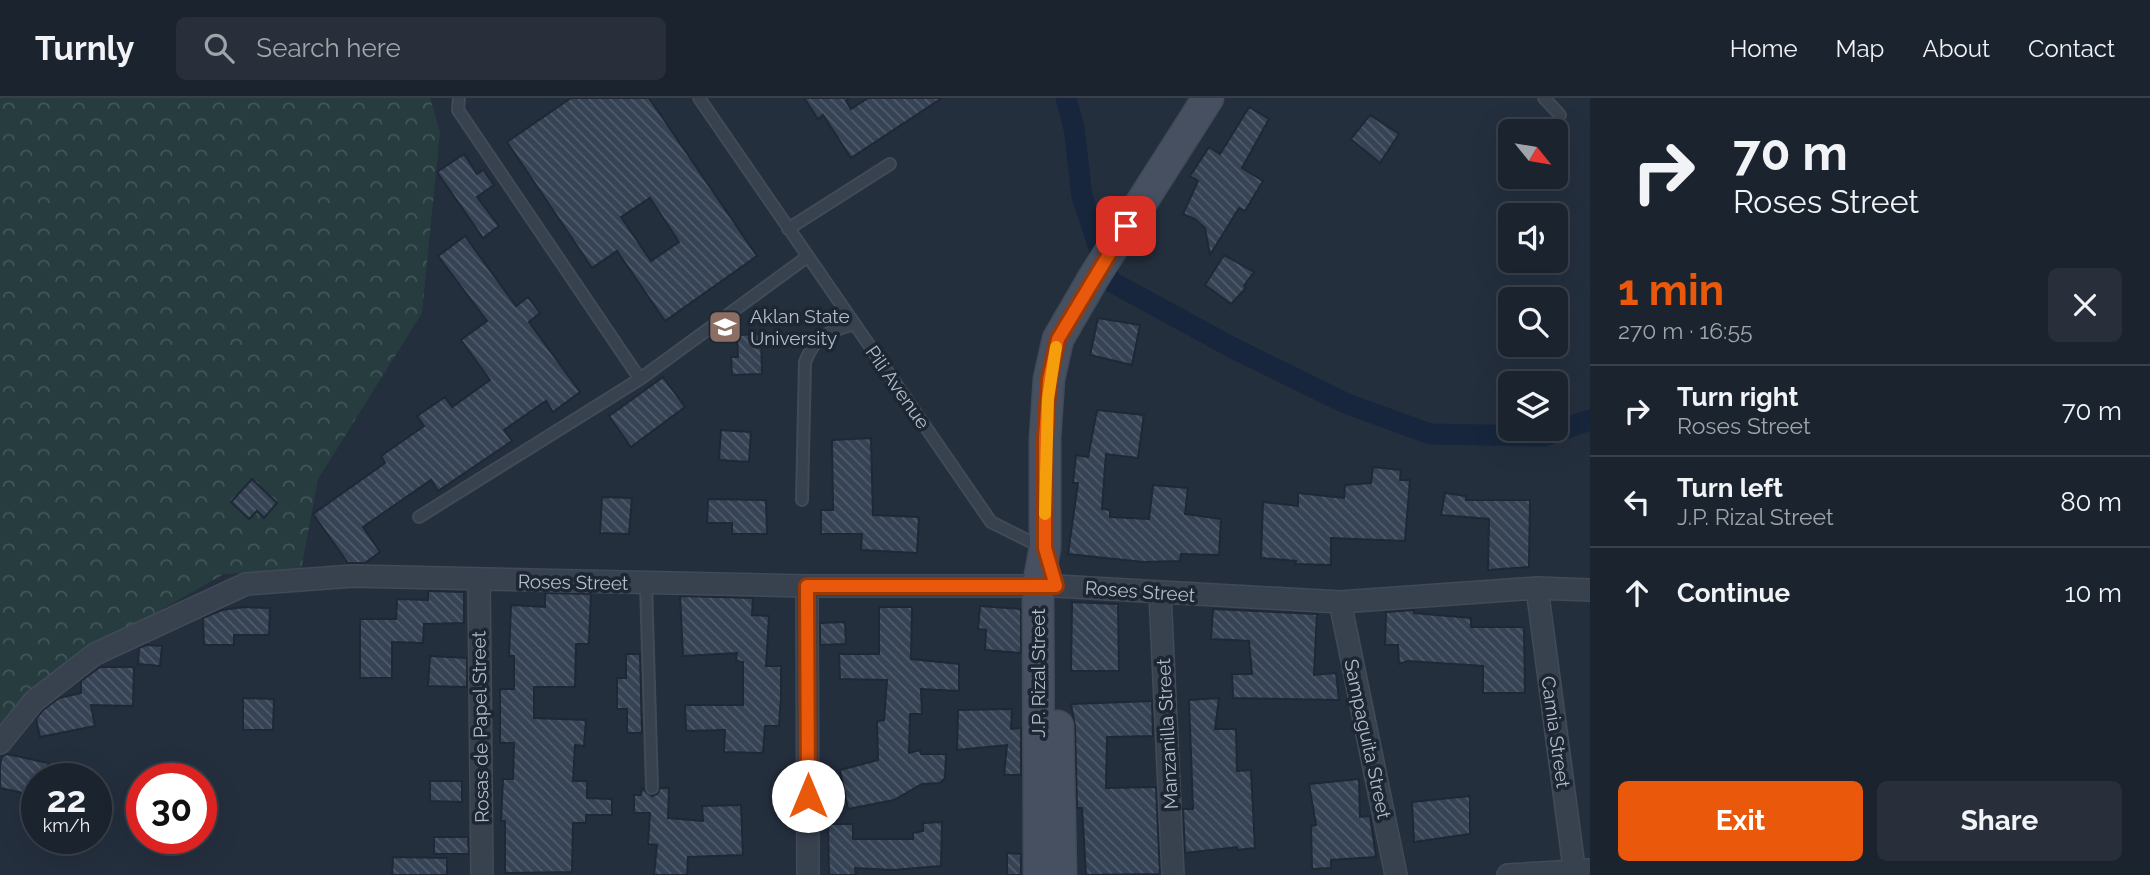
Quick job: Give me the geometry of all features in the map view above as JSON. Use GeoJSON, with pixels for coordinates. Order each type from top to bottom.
{"type":"FeatureCollection","features":[{"type":"Feature","properties":{"kind":"main road","name":"J.P. Rizal Street"},"geometry":{"type":"LineString","coordinates":[[1061,875],[1045,548],[1045,438],[1049,379],[1058,339],[1094,277],[1208,98]]}},
{"type":"Feature","properties":{"kind":"main road","name":"J.P. Rizal Street"},"geometry":{"type":"LineString","coordinates":[[1039,875],[1047,586]]}},
{"type":"Feature","properties":{"kind":"street","name":"Roses Street"},"geometry":{"type":"LineString","coordinates":[[0,743],[34,701],[95,653],[246,584],[353,576],[646,584],[1047,586],[1340,603],[1537,589],[1590,590]]}},
{"type":"Feature","properties":{"kind":"street","name":"Rosas de Papel Street"},"geometry":{"type":"LineString","coordinates":[[479,579],[482,875]]}},
{"type":"Feature","properties":{"kind":"street"},"geometry":{"type":"LineString","coordinates":[[807,586],[808,875]]}},
{"type":"Feature","properties":{"kind":"street","name":"Camia Street"},"geometry":{"type":"LineString","coordinates":[[1537,589],[1580,872]]}},
{"type":"Feature","properties":{"kind":"street","name":"Manzanilla Street"},"geometry":{"type":"LineString","coordinates":[[1160,593],[1174,875]]}},
{"type":"Feature","properties":{"kind":"street","name":"Sampaguita Street"},"geometry":{"type":"LineString","coordinates":[[1340,603],[1396,875]]}},
{"type":"Feature","properties":{"kind":"street"},"geometry":{"type":"LineString","coordinates":[[1508,875],[1580,872]]}},
{"type":"Feature","properties":{"kind":"lane"},"geometry":{"type":"LineString","coordinates":[[459,98],[458,110],[640,379]]}},
{"type":"Feature","properties":{"kind":"lane","name":"Pili Avenue"},"geometry":{"type":"LineString","coordinates":[[699,98],[991,522],[1045,548]]}},
{"type":"Feature","properties":{"kind":"lane"},"geometry":{"type":"LineString","coordinates":[[1544,98],[1560,115]]}},
{"type":"Feature","properties":{"kind":"lane"},"geometry":{"type":"LineString","coordinates":[[788,229],[890,164]]}},
{"type":"Feature","properties":{"kind":"lane"},"geometry":{"type":"LineString","coordinates":[[418,517],[640,379],[807,257]]}},
{"type":"Feature","properties":{"kind":"lane"},"geometry":{"type":"LineString","coordinates":[[802,500],[804,362],[812,345],[822,336],[855,324]]}},
{"type":"Feature","properties":{"kind":"lane"},"geometry":{"type":"LineString","coordinates":[[646,584],[652,788]]}},
{"type":"Feature","properties":{"kind":"green space"},"geometry":{"type":"Polygon","coordinates":[[[0,98],[430,98],[440,132],[422,313],[318,479],[301,570],[224,574],[106,641],[0,723],[0,98]]]}},
{"type":"Feature","properties":{"kind":"building"},"geometry":{"type":"Polygon","coordinates":[[[571,98],[649,98],[757,256],[665,321],[617,251],[592,268],[507,142],[571,98]],[[650,198],[621,217],[651,261],[679,242],[650,198]]]}},
{"type":"Feature","properties":{"kind":"building"},"geometry":{"type":"Polygon","coordinates":[[[804,98],[849,98],[846,101],[851,109],[868,98],[942,98],[851,158],[823,115],[818,119],[804,98]]]}},
{"type":"Feature","properties":{"kind":"building"},"geometry":{"type":"Polygon","coordinates":[[[1249,107],[1269,119],[1242,168],[1263,181],[1245,211],[1239,208],[1210,255],[1205,228],[1195,219],[1183,214],[1198,181],[1190,176],[1209,147],[1220,154],[1249,107]]]}},
{"type":"Feature","properties":{"kind":"building"},"geometry":{"type":"Polygon","coordinates":[[[1370,115],[1399,134],[1380,163],[1351,139],[1370,115]]]}},
{"type":"Feature","properties":{"kind":"building"},"geometry":{"type":"Polygon","coordinates":[[[464,154],[477,174],[483,170],[494,185],[477,197],[499,226],[483,238],[437,172],[464,154]]]}},
{"type":"Feature","properties":{"kind":"building"},"geometry":{"type":"Polygon","coordinates":[[[465,236],[516,306],[528,297],[540,313],[529,322],[580,392],[553,412],[546,401],[504,430],[512,441],[438,491],[431,480],[363,527],[380,552],[365,563],[348,563],[313,514],[385,463],[381,456],[424,426],[417,416],[445,397],[452,407],[490,380],[461,340],[487,321],[438,256],[465,236]]]}},
{"type":"Feature","properties":{"kind":"building"},"geometry":{"type":"Polygon","coordinates":[[[1224,255],[1254,272],[1244,286],[1246,288],[1231,304],[1205,285],[1224,255]]]}},
{"type":"Feature","properties":{"kind":"building"},"geometry":{"type":"Polygon","coordinates":[[[1098,318],[1140,325],[1132,365],[1090,355],[1098,318]]]}},
{"type":"Feature","properties":{"kind":"building"},"geometry":{"type":"Polygon","coordinates":[[[761,334],[762,374],[732,375],[731,357],[738,357],[737,335],[761,334]]]}},
{"type":"Feature","properties":{"kind":"building"},"geometry":{"type":"Polygon","coordinates":[[[663,377],[685,407],[631,447],[609,416],[663,377]]]}},
{"type":"Feature","properties":{"kind":"building"},"geometry":{"type":"Polygon","coordinates":[[[1097,410],[1144,415],[1138,458],[1106,454],[1102,509],[1110,510],[1110,517],[1149,519],[1153,485],[1188,488],[1185,514],[1221,519],[1219,555],[1181,554],[1180,561],[1143,562],[1068,554],[1078,483],[1073,483],[1076,455],[1088,457],[1097,410]]]}},
{"type":"Feature","properties":{"kind":"building"},"geometry":{"type":"Polygon","coordinates":[[[721,430],[751,432],[749,462],[719,460],[721,430]]]}},
{"type":"Feature","properties":{"kind":"building"},"geometry":{"type":"Polygon","coordinates":[[[871,438],[873,515],[919,517],[917,553],[861,550],[862,534],[821,534],[821,510],[833,510],[832,440],[871,438]]]}},
{"type":"Feature","properties":{"kind":"building"},"geometry":{"type":"Polygon","coordinates":[[[1373,467],[1401,470],[1400,480],[1410,480],[1405,541],[1331,538],[1331,565],[1295,564],[1296,561],[1261,558],[1263,502],[1298,506],[1298,493],[1344,498],[1345,485],[1371,483],[1373,467]]]}},
{"type":"Feature","properties":{"kind":"building"},"geometry":{"type":"Polygon","coordinates":[[[252,479],[277,503],[264,518],[257,511],[249,519],[231,502],[252,479]]]}},
{"type":"Feature","properties":{"kind":"building"},"geometry":{"type":"Polygon","coordinates":[[[1445,493],[1466,496],[1466,500],[1530,500],[1529,567],[1488,570],[1489,519],[1441,515],[1445,493]]]}},
{"type":"Feature","properties":{"kind":"building"},"geometry":{"type":"Polygon","coordinates":[[[602,497],[632,498],[629,534],[600,533],[602,497]]]}},
{"type":"Feature","properties":{"kind":"building"},"geometry":{"type":"Polygon","coordinates":[[[708,499],[766,500],[767,534],[732,534],[732,523],[707,523],[708,499]]]}},
{"type":"Feature","properties":{"kind":"building"},"geometry":{"type":"Polygon","coordinates":[[[428,591],[464,592],[464,623],[424,624],[423,643],[392,642],[392,678],[360,678],[360,619],[396,619],[397,599],[428,600],[428,591]]]}},
{"type":"Feature","properties":{"kind":"building"},"geometry":{"type":"Polygon","coordinates":[[[545,593],[591,594],[589,642],[576,644],[575,687],[534,687],[534,718],[586,720],[584,746],[575,745],[573,781],[587,781],[587,798],[612,799],[612,815],[586,815],[586,823],[573,823],[572,872],[505,873],[505,821],[501,821],[503,779],[513,779],[514,743],[500,743],[500,689],[514,689],[514,656],[509,656],[511,605],[545,607],[545,593]]]}},
{"type":"Feature","properties":{"kind":"building"},"geometry":{"type":"Polygon","coordinates":[[[680,596],[753,598],[752,615],[769,616],[766,666],[781,666],[781,698],[779,726],[765,726],[763,753],[724,752],[725,730],[686,731],[685,705],[743,705],[743,662],[736,661],[737,653],[683,656],[680,596]]]}},
{"type":"Feature","properties":{"kind":"building"},"geometry":{"type":"Polygon","coordinates":[[[1072,602],[1118,604],[1119,671],[1071,671],[1072,602]]]}},
{"type":"Feature","properties":{"kind":"building"},"geometry":{"type":"Polygon","coordinates":[[[980,606],[1021,609],[1021,653],[985,650],[986,630],[978,629],[980,606]]]}},
{"type":"Feature","properties":{"kind":"building"},"geometry":{"type":"Polygon","coordinates":[[[879,607],[912,607],[911,659],[959,664],[959,691],[921,689],[922,714],[910,714],[909,753],[920,750],[921,754],[946,754],[945,778],[940,783],[922,784],[894,800],[848,809],[840,770],[878,760],[877,721],[884,720],[887,680],[840,679],[839,654],[879,654],[879,607]]]}},
{"type":"Feature","properties":{"kind":"building"},"geometry":{"type":"Polygon","coordinates":[[[270,608],[269,635],[234,635],[234,645],[204,645],[203,618],[222,610],[270,608]]]}},
{"type":"Feature","properties":{"kind":"building"},"geometry":{"type":"Polygon","coordinates":[[[1213,609],[1317,614],[1314,675],[1336,673],[1339,700],[1233,698],[1232,674],[1252,674],[1249,641],[1211,639],[1213,609]]]}},
{"type":"Feature","properties":{"kind":"building"},"geometry":{"type":"Polygon","coordinates":[[[1414,610],[1414,613],[1471,618],[1471,627],[1524,627],[1525,693],[1483,693],[1483,666],[1408,661],[1399,664],[1398,645],[1385,645],[1386,612],[1414,610]]]}},
{"type":"Feature","properties":{"kind":"building"},"geometry":{"type":"Polygon","coordinates":[[[845,622],[846,644],[820,645],[820,623],[845,622]]]}},
{"type":"Feature","properties":{"kind":"building"},"geometry":{"type":"Polygon","coordinates":[[[146,645],[162,646],[160,666],[138,664],[139,648],[146,645]]]}},
{"type":"Feature","properties":{"kind":"building"},"geometry":{"type":"Polygon","coordinates":[[[626,654],[640,654],[642,733],[627,733],[627,709],[617,709],[617,678],[626,678],[626,654]]]}},
{"type":"Feature","properties":{"kind":"building"},"geometry":{"type":"Polygon","coordinates":[[[430,656],[467,658],[467,687],[428,686],[430,656]]]}},
{"type":"Feature","properties":{"kind":"building"},"geometry":{"type":"Polygon","coordinates":[[[100,667],[134,667],[133,706],[91,705],[95,726],[40,737],[36,719],[43,710],[59,698],[81,693],[81,681],[100,667]]]}},
{"type":"Feature","properties":{"kind":"building"},"geometry":{"type":"Polygon","coordinates":[[[243,698],[274,699],[273,730],[243,730],[243,698]]]}},
{"type":"Feature","properties":{"kind":"building"},"geometry":{"type":"Polygon","coordinates":[[[1219,698],[1215,729],[1236,729],[1237,771],[1251,770],[1255,848],[1238,850],[1237,847],[1185,853],[1183,809],[1193,809],[1189,700],[1219,698]]]}},
{"type":"Feature","properties":{"kind":"building"},"geometry":{"type":"Polygon","coordinates":[[[1152,701],[1153,736],[1107,737],[1106,788],[1156,787],[1160,874],[1086,875],[1082,808],[1077,808],[1075,726],[1071,704],[1152,701]]]}},
{"type":"Feature","properties":{"kind":"building"},"geometry":{"type":"Polygon","coordinates":[[[1012,709],[1011,729],[1021,728],[1021,775],[1004,775],[1007,745],[957,750],[958,710],[1012,709]]]}},
{"type":"Feature","properties":{"kind":"building"},"geometry":{"type":"Polygon","coordinates":[[[7,754],[48,763],[21,763],[21,793],[0,788],[2,756],[7,754]]]}},
{"type":"Feature","properties":{"kind":"building"},"geometry":{"type":"Polygon","coordinates":[[[1359,779],[1360,817],[1370,816],[1376,857],[1331,860],[1331,868],[1312,869],[1311,826],[1316,825],[1309,784],[1359,779]]]}},
{"type":"Feature","properties":{"kind":"building"},"geometry":{"type":"Polygon","coordinates":[[[430,781],[462,781],[462,802],[430,801],[430,781]]]}},
{"type":"Feature","properties":{"kind":"building"},"geometry":{"type":"Polygon","coordinates":[[[642,788],[652,796],[657,794],[660,788],[669,788],[668,818],[703,821],[702,806],[741,805],[743,855],[688,857],[687,875],[654,875],[657,845],[648,844],[650,813],[634,813],[634,795],[641,795],[642,788]]]}},
{"type":"Feature","properties":{"kind":"building"},"geometry":{"type":"Polygon","coordinates":[[[1470,796],[1470,834],[1414,842],[1412,802],[1470,796]]]}},
{"type":"Feature","properties":{"kind":"building"},"geometry":{"type":"Polygon","coordinates":[[[942,822],[941,866],[893,870],[855,868],[856,875],[829,875],[828,824],[853,824],[853,839],[913,839],[913,833],[923,831],[923,823],[942,822]]]}},
{"type":"Feature","properties":{"kind":"building"},"geometry":{"type":"Polygon","coordinates":[[[434,837],[468,837],[469,854],[434,854],[434,837]]]}},
{"type":"Feature","properties":{"kind":"building"},"geometry":{"type":"Polygon","coordinates":[[[1007,853],[1021,854],[1021,875],[1007,875],[1007,853]]]}},
{"type":"Feature","properties":{"kind":"building"},"geometry":{"type":"Polygon","coordinates":[[[393,857],[447,858],[447,875],[392,875],[393,857]]]}},
{"type":"Feature","properties":{"kind":"waterway"},"geometry":{"type":"LineString","coordinates":[[1066,98],[1074,128],[1082,196],[1110,281],[1233,348],[1345,403],[1430,434],[1544,436],[1590,420]]}},
{"type":"Feature","properties":{"kind":"slow traffic"},"geometry":{"type":"LineString","coordinates":[[1045,514],[1045,438],[1049,379],[1056,347]]}},
{"type":"Feature","properties":{"kind":"place","name":"Aklan State University"},"geometry":{"type":"Point","coordinates":[725,327]}},
{"type":"Feature","properties":{"kind":"route"},"geometry":{"type":"LineString","coordinates":[[808,796],[807,586],[1056,586],[1045,548],[1045,438],[1049,379],[1058,339],[1067,321],[1126,226]]}}]}
